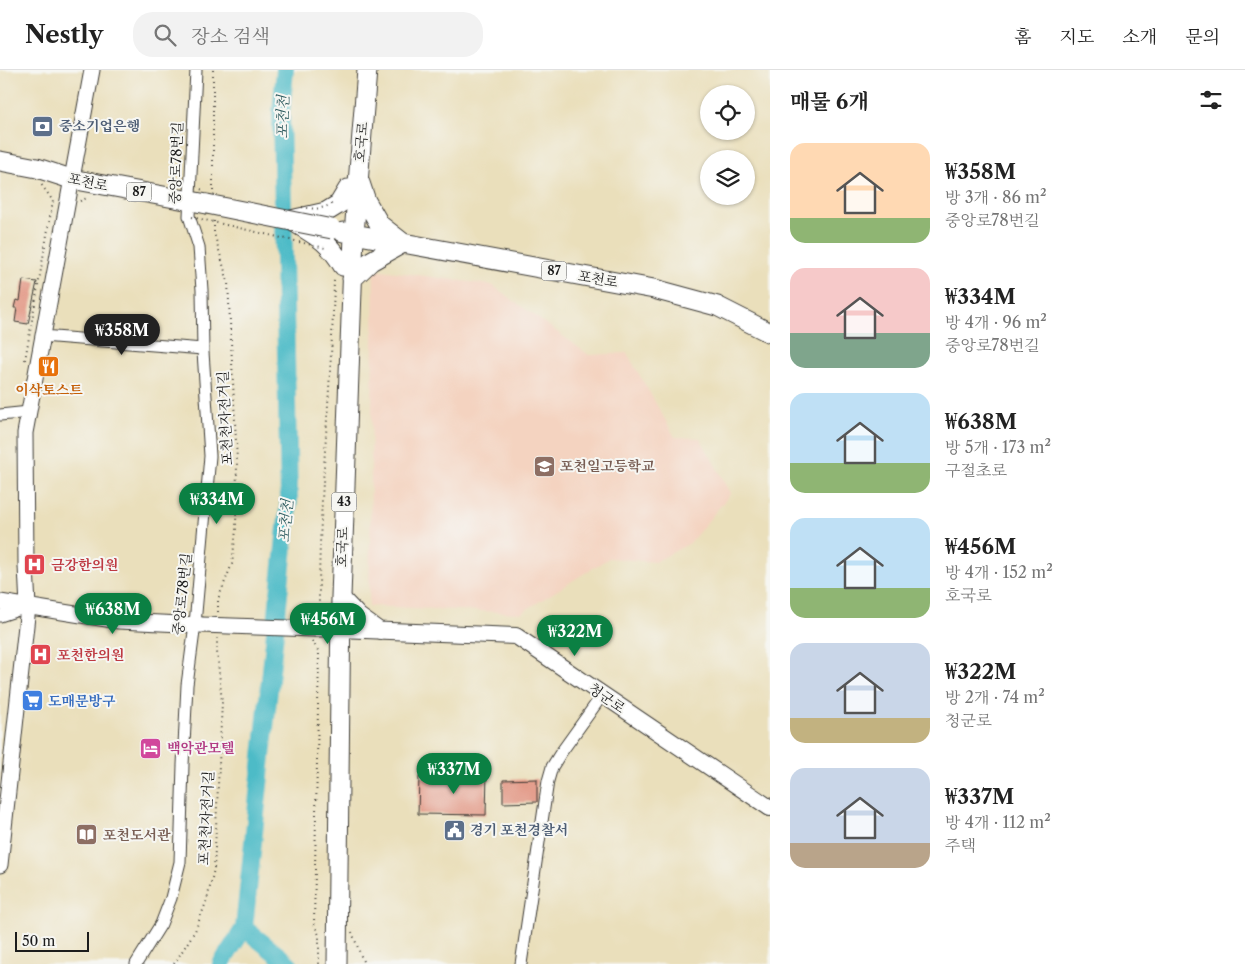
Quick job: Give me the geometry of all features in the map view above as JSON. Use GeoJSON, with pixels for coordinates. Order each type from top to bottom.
{"type":"FeatureCollection","features":[{"type":"Feature","properties":{"kind":"main road","name":"호국로"},"geometry":{"type":"LineString","coordinates":[[337,964],[322,629],[336,262],[354,70]]}},
{"type":"Feature","properties":{"kind":"main road","name":"호국로"},"geometry":{"type":"LineString","coordinates":[[342,211],[366,70]]}},
{"type":"Feature","properties":{"kind":"main road","name":"포천로"},"geometry":{"type":"LineString","coordinates":[[0,161],[37,168],[71,179],[202,203]]}},
{"type":"Feature","properties":{"kind":"main road"},"geometry":{"type":"LineString","coordinates":[[294,213],[321,238],[336,262],[371,262],[403,243],[380,225],[366,202],[342,211]]}},
{"type":"Feature","properties":{"kind":"main road","name":"87"},"geometry":{"type":"LineString","coordinates":[[202,203],[294,213],[342,211]]}},
{"type":"Feature","properties":{"kind":"main road","name":"포천로"},"geometry":{"type":"LineString","coordinates":[[342,211],[403,243],[654,289],[717,306],[770,333]]}},
{"type":"Feature","properties":{"kind":"main road","name":"호국로"},"geometry":{"type":"LineString","coordinates":[[322,629],[341,597],[336,262]]}},
{"type":"Feature","properties":{"kind":"main road"},"geometry":{"type":"LineString","coordinates":[[341,597],[359,616],[380,631]]}},
{"type":"Feature","properties":{"kind":"main road","name":"청군로"},"geometry":{"type":"LineString","coordinates":[[322,629],[516,636],[770,808]]}},
{"type":"Feature","properties":{"kind":"main road","name":"호국로"},"geometry":{"type":"LineString","coordinates":[[327,964],[334,926]]}},
{"type":"Feature","properties":{"kind":"street"},"geometry":{"type":"LineString","coordinates":[[0,862],[6,764],[28,607],[25,434],[92,70]]}},
{"type":"Feature","properties":{"kind":"street","name":"중앙로78번길"},"geometry":{"type":"LineString","coordinates":[[136,964],[160,924],[171,898],[180,862],[187,695],[198,625],[210,456],[199,247],[202,203],[196,70]]}},
{"type":"Feature","properties":{"kind":"street"},"geometry":{"type":"LineString","coordinates":[[42,336],[203,349]]}},
{"type":"Feature","properties":{"kind":"street"},"geometry":{"type":"LineString","coordinates":[[0,415],[29,412]]}},
{"type":"Feature","properties":{"kind":"street"},"geometry":{"type":"LineString","coordinates":[[0,602],[119,621],[322,629]]}},
{"type":"Feature","properties":{"kind":"street"},"geometry":{"type":"LineString","coordinates":[[0,616],[28,607]]}},
{"type":"Feature","properties":{"kind":"street"},"geometry":{"type":"LineString","coordinates":[[521,964],[548,781],[552,767],[602,694]]}},
{"type":"Feature","properties":{"kind":"path","name":"포천천자전거길"},"geometry":{"type":"LineString","coordinates":[[213,70],[202,203],[214,233],[228,282],[238,461],[236,530],[232,564],[218,599],[218,617]]}},
{"type":"Feature","properties":{"kind":"path"},"geometry":{"type":"LineString","coordinates":[[25,360],[53,201],[41,184]]}},
{"type":"Feature","properties":{"kind":"path"},"geometry":{"type":"LineString","coordinates":[[78,208],[81,200],[88,197],[97,198]]}},
{"type":"Feature","properties":{"kind":"path"},"geometry":{"type":"LineString","coordinates":[[202,203],[336,262],[328,420],[322,485],[319,612],[322,629],[319,652],[314,924],[319,934],[319,964]]}},
{"type":"Feature","properties":{"kind":"path"},"geometry":{"type":"LineString","coordinates":[[294,213],[325,208],[342,211]]}},
{"type":"Feature","properties":{"kind":"path","name":"포천천자전거길"},"geometry":{"type":"LineString","coordinates":[[174,964],[195,931],[207,900],[214,868],[222,702],[217,652],[218,635]]}},
{"type":"Feature","properties":{"kind":"path"},"geometry":{"type":"LineString","coordinates":[[334,926],[352,932],[364,964]]}},
{"type":"Feature","properties":{"kind":"shaded area","name":"포천일고등학교"},"geometry":{"type":"Polygon","coordinates":[[[374,269],[492,285],[589,355],[627,353],[675,437],[700,438],[731,493],[690,543],[655,562],[609,558],[521,613],[369,606],[374,269]]]}},
{"type":"Feature","properties":{"kind":"building"},"geometry":{"type":"Polygon","coordinates":[[[23,280],[37,282],[28,324],[15,322],[17,308],[14,308],[16,300],[20,301],[23,280]]]}},
{"type":"Feature","properties":{"kind":"building"},"geometry":{"type":"Polygon","coordinates":[[[472,769],[487,773],[486,815],[418,814],[419,777],[462,778],[463,773],[472,769]]]}},
{"type":"Feature","properties":{"kind":"building"},"geometry":{"type":"Polygon","coordinates":[[[537,779],[537,802],[503,803],[503,780],[537,779]]]}},
{"type":"Feature","properties":{"kind":"waterway","name":"포천천"},"geometry":{"type":"LineString","coordinates":[[221,964],[244,928],[289,499],[281,113],[285,70]]}},
{"type":"Feature","properties":{"kind":"waterway"},"geometry":{"type":"LineString","coordinates":[[244,928],[289,964]]}},
{"type":"Feature","properties":{"kind":"place","name":"중소기업은행"},"geometry":{"type":"Point","coordinates":[43,126]}},
{"type":"Feature","properties":{"kind":"place","name":"이삭토스트"},"geometry":{"type":"Point","coordinates":[49,367]}},
{"type":"Feature","properties":{"kind":"place","name":"포천일고등학교"},"geometry":{"type":"Point","coordinates":[544,466]}},
{"type":"Feature","properties":{"kind":"place","name":"금강한의원"},"geometry":{"type":"Point","coordinates":[35,565]}},
{"type":"Feature","properties":{"kind":"place","name":"포천한의원"},"geometry":{"type":"Point","coordinates":[41,655]}},
{"type":"Feature","properties":{"kind":"place","name":"도매문방구"},"geometry":{"type":"Point","coordinates":[32,701]}},
{"type":"Feature","properties":{"kind":"place","name":"백악관모텔"},"geometry":{"type":"Point","coordinates":[151,748]}},
{"type":"Feature","properties":{"kind":"place","name":"경기 포천경찰서"},"geometry":{"type":"Point","coordinates":[454,830]}},
{"type":"Feature","properties":{"kind":"place","name":"포천도서관"},"geometry":{"type":"Point","coordinates":[87,835]}}]}
